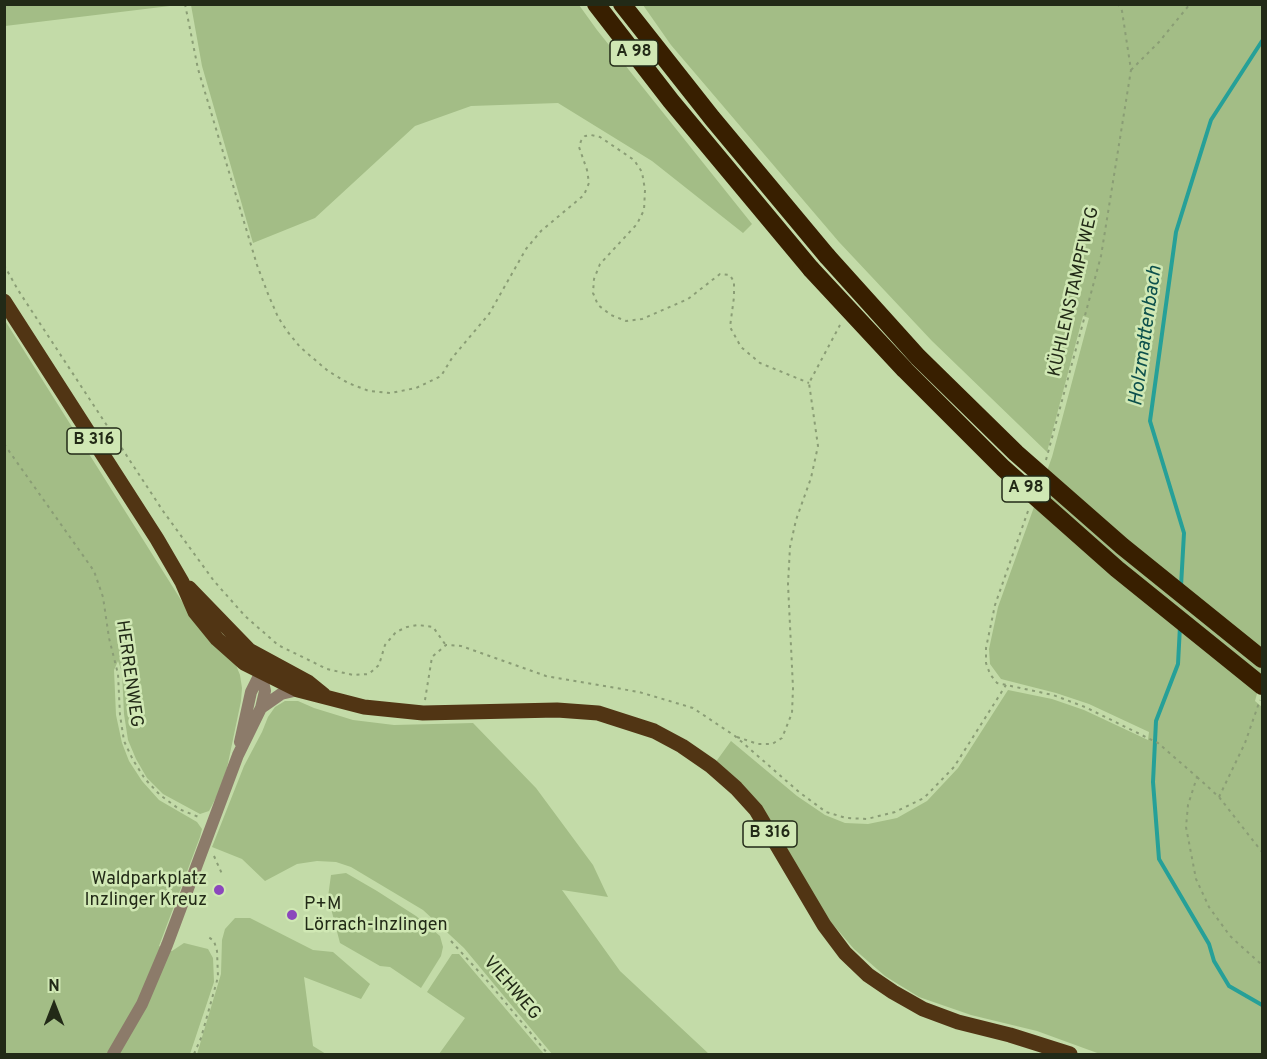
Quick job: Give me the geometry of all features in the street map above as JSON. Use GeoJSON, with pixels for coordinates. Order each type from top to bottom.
{"type":"FeatureCollection","features":[{"type":"Feature","properties":{"kind":"highway","name":"A 98"},"geometry":{"type":"LineString","coordinates":[[596,4],[686,120],[811,269],[905,370],[1003,468],[1117,569],[1263,686]]}},
{"type":"Feature","properties":{"kind":"highway","name":"A 98"},"geometry":{"type":"LineString","coordinates":[[622,4],[712,118],[827,256],[918,357],[1016,453],[1122,546],[1263,659]]}},
{"type":"Feature","properties":{"kind":"main road","name":"B 316"},"geometry":{"type":"LineString","coordinates":[[4,301],[182,582],[195,612],[230,652],[261,672],[298,690],[371,709],[423,713],[557,710],[598,713],[654,731],[682,746],[711,766],[756,810],[824,925],[844,954],[868,975],[923,1009],[958,1022],[1070,1054]]}},
{"type":"Feature","properties":{"kind":"main road","name":"B 316"},"geometry":{"type":"LineString","coordinates":[[182,582],[249,650],[308,682],[328,698]]}},
{"type":"Feature","properties":{"kind":"main road"},"geometry":{"type":"LineString","coordinates":[[249,650],[261,672]]}},
{"type":"Feature","properties":{"kind":"street"},"geometry":{"type":"LineString","coordinates":[[238,755],[251,692],[261,672]]}},
{"type":"Feature","properties":{"kind":"street"},"geometry":{"type":"LineString","coordinates":[[113,1054],[146,994],[167,945],[238,755],[261,708],[265,691],[261,672]]}},
{"type":"Feature","properties":{"kind":"street"},"geometry":{"type":"LineString","coordinates":[[261,708],[281,694],[298,690]]}},
{"type":"Feature","properties":{"kind":"path"},"geometry":{"type":"LineString","coordinates":[[185,4],[198,69],[257,265],[268,294],[287,331],[300,347],[328,371],[348,383],[369,391],[391,393],[416,388],[441,376],[489,314],[526,249],[541,231],[584,195],[589,183],[579,147],[580,141],[585,136],[591,135],[600,137],[634,160],[642,172],[645,190],[644,210],[637,224],[600,264],[594,279],[593,293],[598,305],[611,315],[626,321],[642,319],[688,299],[720,273],[730,275],[734,282],[734,297],[730,327],[741,347],[760,363],[809,383]]}},
{"type":"Feature","properties":{"kind":"path","name":"KÜHLENSTAMPFWEG"},"geometry":{"type":"LineString","coordinates":[[1044,468],[1052,446],[1101,256],[1131,70],[1122,11],[1118,4]]}},
{"type":"Feature","properties":{"kind":"path"},"geometry":{"type":"LineString","coordinates":[[1131,70],[1159,42],[1190,4]]}},
{"type":"Feature","properties":{"kind":"path"},"geometry":{"type":"LineString","coordinates":[[4,265],[18,290],[163,511],[214,581],[245,616],[278,645],[327,669],[353,675],[369,674],[379,665],[385,645],[396,632],[407,627],[418,625],[433,627],[446,645]]}},
{"type":"Feature","properties":{"kind":"path"},"geometry":{"type":"LineString","coordinates":[[735,736],[758,744],[772,744],[782,738],[792,713],[788,584],[790,547],[796,520],[811,478],[818,446],[809,383],[840,325]]}},
{"type":"Feature","properties":{"kind":"path","name":"HERRENWEG"},"geometry":{"type":"LineString","coordinates":[[4,444],[94,571],[103,597],[109,638],[118,674],[124,741],[133,760],[145,779],[160,795],[179,809],[212,823]]}},
{"type":"Feature","properties":{"kind":"path"},"geometry":{"type":"LineString","coordinates":[[1028,512],[995,605],[986,648],[986,663],[990,674],[997,683],[1053,695],[1085,707],[1158,743],[1219,797],[1263,852]]}},
{"type":"Feature","properties":{"kind":"path"},"geometry":{"type":"LineString","coordinates":[[423,713],[432,657],[446,645],[461,646],[546,676],[639,692],[693,708],[735,736],[799,792],[826,812],[846,818],[867,819],[895,812],[924,798],[954,766],[1006,685]]}},
{"type":"Feature","properties":{"kind":"path"},"geometry":{"type":"LineString","coordinates":[[1219,797],[1245,743],[1263,694]]}},
{"type":"Feature","properties":{"kind":"path"},"geometry":{"type":"LineString","coordinates":[[1197,777],[1188,805],[1186,827],[1196,879],[1209,907],[1230,936],[1263,965]]}},
{"type":"Feature","properties":{"kind":"path"},"geometry":{"type":"LineString","coordinates":[[205,844],[222,874]]}},
{"type":"Feature","properties":{"kind":"path"},"geometry":{"type":"LineString","coordinates":[[194,1054],[201,1038],[218,977],[217,951],[214,941],[207,936]]}},
{"type":"Feature","properties":{"kind":"path","name":"VIEHWEG"},"geometry":{"type":"LineString","coordinates":[[451,941],[548,1054]]}},
{"type":"Feature","properties":{"kind":"green space"},"geometry":{"type":"Polygon","coordinates":[[[5,4],[178,4],[178,5],[5,26],[5,4]]]}},
{"type":"Feature","properties":{"kind":"green space"},"geometry":{"type":"Polygon","coordinates":[[[191,5],[579,5],[752,224],[743,233],[652,161],[558,103],[471,106],[415,126],[315,218],[253,243],[202,66],[191,5]]]}},
{"type":"Feature","properties":{"kind":"green space"},"geometry":{"type":"Polygon","coordinates":[[[643,5],[1262,5],[1262,675],[1255,701],[1262,707],[1262,1054],[1100,1054],[1037,1031],[971,1015],[919,997],[885,976],[854,949],[830,921],[715,763],[731,741],[797,796],[825,815],[845,823],[868,824],[897,818],[927,801],[958,768],[1008,690],[1052,699],[1084,710],[1148,740],[1149,732],[1089,704],[1001,679],[990,664],[989,649],[998,607],[1052,457],[1089,318],[1083,316],[1047,452],[932,341],[839,242],[671,45],[643,5]]]}},
{"type":"Feature","properties":{"kind":"green space"},"geometry":{"type":"Polygon","coordinates":[[[4,319],[188,611],[236,665],[240,675],[241,701],[227,768],[219,792],[209,811],[200,814],[163,794],[147,778],[128,740],[122,672],[118,661],[114,670],[116,715],[122,743],[129,761],[142,781],[159,800],[197,822],[202,829],[159,946],[172,951],[184,943],[208,949],[213,958],[214,982],[190,1054],[5,1054],[4,319]]]}},
{"type":"Feature","properties":{"kind":"green space"},"geometry":{"type":"Polygon","coordinates":[[[285,701],[298,701],[353,720],[394,725],[473,723],[536,788],[593,865],[608,897],[562,890],[620,971],[709,1054],[552,1054],[464,948],[423,910],[351,867],[336,862],[317,861],[297,864],[265,881],[242,859],[212,847],[244,766],[268,717],[275,707],[285,701]]]}},
{"type":"Feature","properties":{"kind":"green space"},"geometry":{"type":"Polygon","coordinates":[[[346,873],[416,916],[440,936],[443,947],[441,956],[421,988],[390,967],[380,966],[340,943],[328,897],[331,875],[346,873]]]}},
{"type":"Feature","properties":{"kind":"green space"},"geometry":{"type":"Polygon","coordinates":[[[235,918],[250,918],[313,950],[333,952],[370,984],[361,999],[304,977],[313,1046],[326,1054],[197,1054],[221,974],[222,940],[225,929],[235,918]]]}},
{"type":"Feature","properties":{"kind":"green space"},"geometry":{"type":"Polygon","coordinates":[[[452,954],[459,954],[544,1054],[439,1054],[465,1018],[427,992],[452,954]]]}},
{"type":"Feature","properties":{"kind":"waterway","name":"Holzmattenbach"},"geometry":{"type":"LineString","coordinates":[[1181,586],[1184,533],[1150,421],[1176,232],[1211,120],[1262,41]]}},
{"type":"Feature","properties":{"kind":"waterway","name":"Holzmattenbach"},"geometry":{"type":"LineString","coordinates":[[1180,626],[1178,664],[1156,721],[1153,782],[1159,859],[1209,944],[1214,961],[1229,986],[1262,1005]]}},
{"type":"Feature","properties":{"kind":"place","name":"Waldparkplatz Inzlinger Kreuz"},"geometry":{"type":"Point","coordinates":[219,890]}},
{"type":"Feature","properties":{"kind":"place","name":"P+M Lörrach-Inzlingen"},"geometry":{"type":"Point","coordinates":[292,915]}}]}
